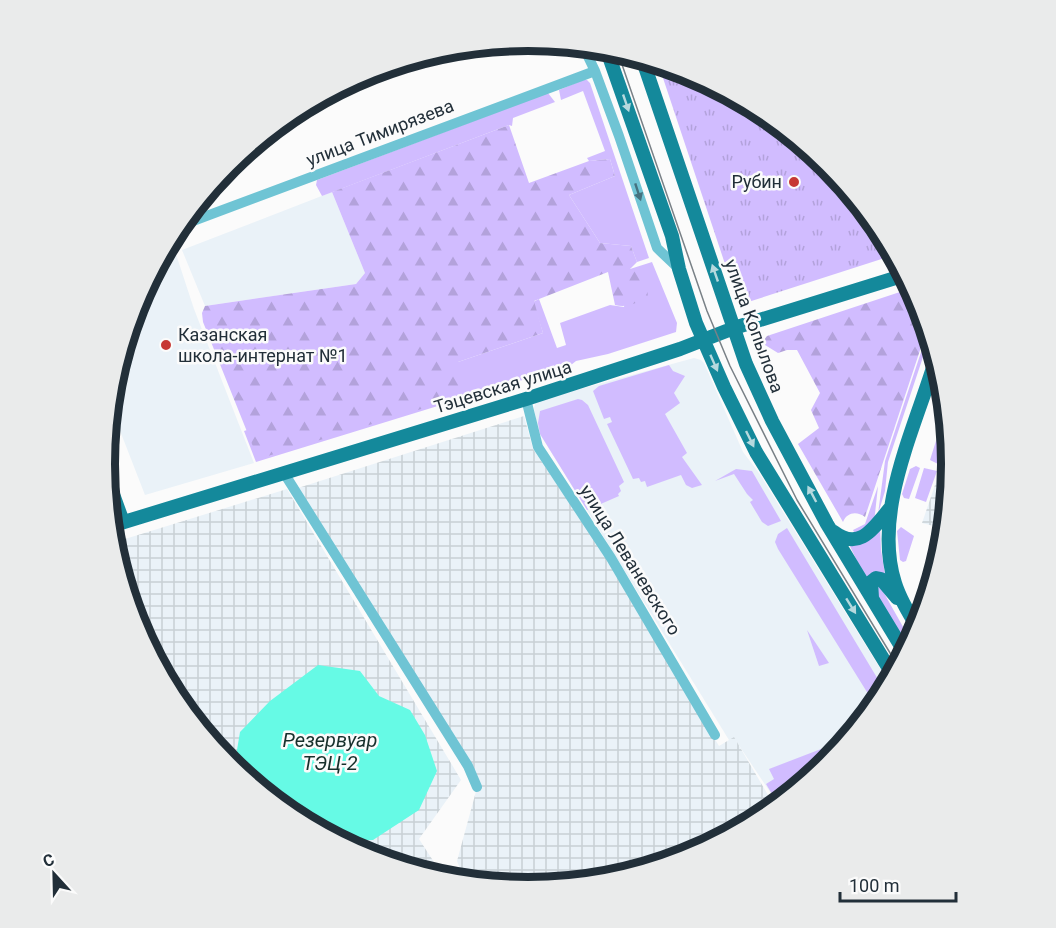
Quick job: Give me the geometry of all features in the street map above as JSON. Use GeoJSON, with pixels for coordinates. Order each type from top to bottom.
{"type":"FeatureCollection","features":[{"type":"Feature","properties":{"kind":"main road"},"geometry":{"type":"LineString","coordinates":[[610,59],[672,236],[679,269],[703,340],[756,452],[888,667]]}},
{"type":"Feature","properties":{"kind":"main road","name":"улица Копылова"},"geometry":{"type":"LineString","coordinates":[[645,68],[746,364],[762,402],[830,529],[899,644]]}},
{"type":"Feature","properties":{"kind":"main road","name":"Тэцевская улица"},"geometry":{"type":"LineString","coordinates":[[120,523],[526,399],[673,352],[734,328],[896,278]]}},
{"type":"Feature","properties":{"kind":"main road"},"geometry":{"type":"LineString","coordinates":[[912,618],[899,593],[892,569],[888,531],[898,474],[931,374]]}},
{"type":"Feature","properties":{"kind":"main road"},"geometry":{"type":"LineString","coordinates":[[830,529],[843,539],[856,540],[870,532],[891,507]]}},
{"type":"Feature","properties":{"kind":"main road"},"geometry":{"type":"LineString","coordinates":[[872,600],[871,582],[879,578],[907,610]]}},
{"type":"Feature","properties":{"kind":"street"},"geometry":{"type":"LineString","coordinates":[[588,56],[619,136],[657,248],[679,269]]}},
{"type":"Feature","properties":{"kind":"street","name":"улица Тимирязева"},"geometry":{"type":"LineString","coordinates":[[195,220],[595,71]]}},
{"type":"Feature","properties":{"kind":"street","name":"улица Леваневского"},"geometry":{"type":"LineString","coordinates":[[526,399],[538,447],[611,558],[715,735]]}},
{"type":"Feature","properties":{"kind":"street"},"geometry":{"type":"LineString","coordinates":[[284,473],[468,766],[477,787]]}},
{"type":"Feature","properties":{"kind":"shaded area"},"geometry":{"type":"Polygon","coordinates":[[[332,192],[365,273],[356,284],[205,306],[182,250],[332,192]]]}},
{"type":"Feature","properties":{"kind":"shaded area","name":"Казанская школа-интернат №1"},"geometry":{"type":"Polygon","coordinates":[[[175,250],[194,309],[254,463],[145,495],[117,424],[119,410],[123,383],[137,331],[146,306],[175,250]]]}},
{"type":"Feature","properties":{"kind":"shaded area"},"geometry":{"type":"Polygon","coordinates":[[[694,358],[704,363],[743,452],[759,473],[883,674],[839,736],[800,775],[773,796],[734,738],[729,740],[540,434],[534,408],[536,401],[694,358]]]}},
{"type":"Feature","properties":{"kind":"shaded area"},"geometry":{"type":"Polygon","coordinates":[[[524,416],[533,449],[611,563],[719,746],[734,737],[770,798],[711,834],[686,846],[635,863],[555,876],[501,876],[461,871],[457,861],[478,784],[298,488],[524,416]]]}},
{"type":"Feature","properties":{"kind":"shaded area"},"geometry":{"type":"Polygon","coordinates":[[[941,468],[936,527],[922,523],[941,468]]]}},
{"type":"Feature","properties":{"kind":"shaded area"},"geometry":{"type":"Polygon","coordinates":[[[287,489],[461,780],[419,839],[437,867],[370,846],[321,822],[277,792],[236,756],[200,715],[170,670],[146,622],[129,571],[122,540],[287,489]]]}},
{"type":"Feature","properties":{"kind":"green space"},"geometry":{"type":"Polygon","coordinates":[[[661,73],[686,82],[735,106],[800,153],[839,192],[886,258],[742,304],[735,294],[661,73]]]}},
{"type":"Feature","properties":{"kind":"green space"},"geometry":{"type":"Polygon","coordinates":[[[583,80],[590,83],[649,258],[637,262],[631,246],[600,243],[569,195],[615,176],[610,159],[589,161],[587,158],[605,151],[583,91],[561,100],[559,90],[583,80]]]}},
{"type":"Feature","properties":{"kind":"green space"},"geometry":{"type":"Polygon","coordinates":[[[548,93],[555,102],[513,118],[512,126],[509,125],[322,196],[316,185],[317,180],[548,93]]]}},
{"type":"Feature","properties":{"kind":"green space"},"geometry":{"type":"Polygon","coordinates":[[[509,125],[529,183],[589,161],[610,159],[615,176],[569,195],[600,243],[631,246],[637,262],[630,269],[642,273],[648,297],[628,305],[615,305],[608,272],[534,301],[543,333],[458,362],[460,386],[431,406],[258,459],[203,322],[202,313],[205,306],[356,284],[365,273],[332,192],[509,125]]]}},
{"type":"Feature","properties":{"kind":"green space"},"geometry":{"type":"Polygon","coordinates":[[[652,262],[677,323],[676,332],[608,354],[576,361],[571,365],[256,462],[244,431],[453,366],[458,362],[543,333],[533,302],[539,299],[557,348],[566,345],[560,323],[610,305],[624,307],[630,269],[652,262]]]}},
{"type":"Feature","properties":{"kind":"green space"},"geometry":{"type":"Polygon","coordinates":[[[903,291],[923,343],[865,517],[852,514],[847,516],[843,522],[798,444],[819,428],[811,410],[820,393],[797,350],[778,353],[765,345],[764,340],[767,336],[903,291]]]}},
{"type":"Feature","properties":{"kind":"green space"},"geometry":{"type":"Polygon","coordinates":[[[923,345],[925,351],[888,462],[885,491],[878,514],[885,461],[923,345]]]}},
{"type":"Feature","properties":{"kind":"green space"},"geometry":{"type":"Polygon","coordinates":[[[669,365],[673,371],[685,376],[674,393],[680,403],[665,414],[687,453],[682,457],[702,485],[692,488],[686,485],[681,475],[647,487],[645,481],[641,482],[639,478],[633,479],[607,424],[612,422],[610,417],[604,419],[593,391],[599,386],[669,365]]]}},
{"type":"Feature","properties":{"kind":"green space"},"geometry":{"type":"Polygon","coordinates":[[[578,399],[588,405],[624,482],[619,486],[621,491],[619,496],[587,510],[540,434],[538,423],[540,411],[578,399]]]}},
{"type":"Feature","properties":{"kind":"green space"},"geometry":{"type":"Polygon","coordinates":[[[939,430],[940,465],[930,460],[939,430]]]}},
{"type":"Feature","properties":{"kind":"green space"},"geometry":{"type":"Polygon","coordinates":[[[916,466],[920,468],[909,499],[904,498],[902,494],[910,469],[916,466]]]}},
{"type":"Feature","properties":{"kind":"green space"},"geometry":{"type":"Polygon","coordinates":[[[924,468],[937,471],[926,502],[915,498],[924,468]]]}},
{"type":"Feature","properties":{"kind":"green space"},"geometry":{"type":"Polygon","coordinates":[[[736,469],[752,471],[781,521],[768,526],[762,522],[750,502],[753,500],[734,474],[715,481],[736,469]]]}},
{"type":"Feature","properties":{"kind":"green space"},"geometry":{"type":"Polygon","coordinates":[[[878,486],[874,523],[856,536],[853,530],[865,524],[878,486]]]}},
{"type":"Feature","properties":{"kind":"green space"},"geometry":{"type":"Polygon","coordinates":[[[880,523],[881,550],[887,586],[871,574],[865,578],[848,542],[880,523]]]}},
{"type":"Feature","properties":{"kind":"green space"},"geometry":{"type":"Polygon","coordinates":[[[901,527],[914,536],[906,561],[903,562],[900,560],[897,531],[901,527]]]}},
{"type":"Feature","properties":{"kind":"green space"},"geometry":{"type":"Polygon","coordinates":[[[787,528],[879,681],[869,696],[778,549],[775,542],[778,534],[787,528]]]}},
{"type":"Feature","properties":{"kind":"green space"},"geometry":{"type":"Polygon","coordinates":[[[873,584],[880,586],[906,631],[902,639],[876,600],[873,584]]]}},
{"type":"Feature","properties":{"kind":"green space"},"geometry":{"type":"Polygon","coordinates":[[[807,630],[829,663],[819,666],[807,630]]]}},
{"type":"Feature","properties":{"kind":"green space"},"geometry":{"type":"Polygon","coordinates":[[[830,746],[800,775],[773,796],[766,784],[774,779],[769,769],[830,746]]]}},
{"type":"Feature","properties":{"kind":"water","name":"Резервуар ТЭЦ-2"},"geometry":{"type":"Polygon","coordinates":[[[318,665],[360,671],[379,696],[410,710],[425,735],[437,771],[419,810],[373,840],[358,840],[321,822],[277,792],[236,756],[240,732],[270,701],[318,665]]]}},
{"type":"Feature","properties":{"kind":"tram line"},"geometry":{"type":"LineString","coordinates":[[621,62],[707,311],[730,366],[797,500],[893,657]]}},
{"type":"Feature","properties":{"kind":"place","name":"Рубин"},"geometry":{"type":"Point","coordinates":[794,182]}},
{"type":"Feature","properties":{"kind":"place","name":"Казанская школа-интернат №1"},"geometry":{"type":"Point","coordinates":[166,345]}}]}
